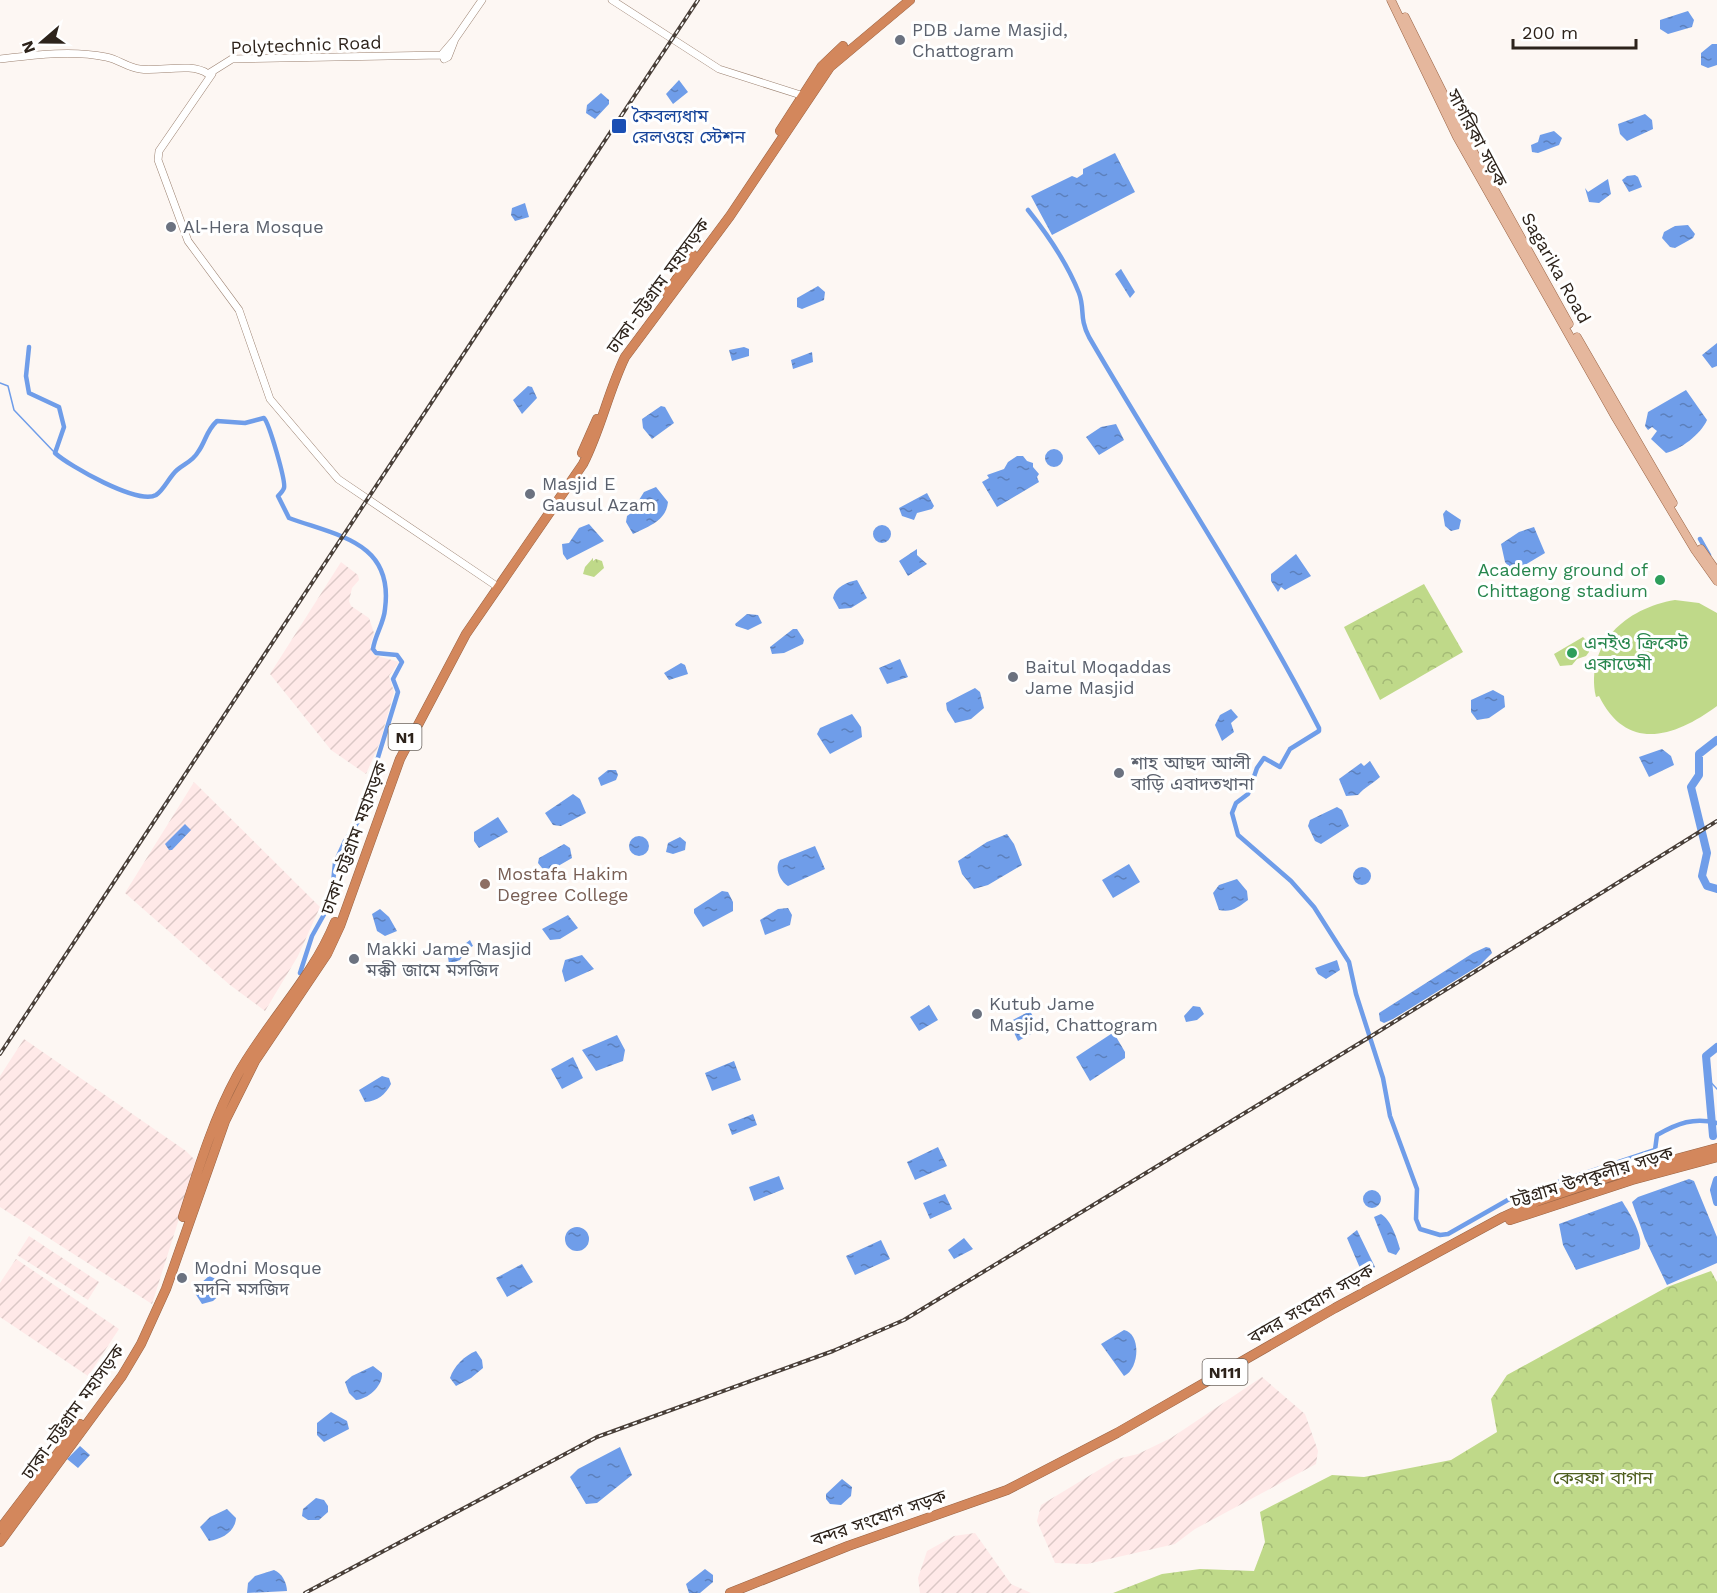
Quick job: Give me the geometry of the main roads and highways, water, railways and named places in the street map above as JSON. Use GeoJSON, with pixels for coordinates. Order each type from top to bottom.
{"type":"FeatureCollection","features":[{"type":"Feature","properties":{"kind":"highway","name":"ঢাকা-চট্টগ্রাম মহাসড়ক"},"geometry":{"type":"LineString","coordinates":[[0,1529],[100,1398],[151,1312],[217,1121],[237,1077],[315,962],[334,925],[402,742],[466,634],[583,464],[596,439],[614,379],[625,357],[671,298],[807,97],[825,62],[901,0]]}},
{"type":"Feature","properties":{"kind":"highway","name":"ঢাকা-চট্টগ্রাম মহাসড়ক"},"geometry":{"type":"LineString","coordinates":[[0,1542],[116,1384],[141,1344],[165,1289],[225,1121],[255,1060],[327,954],[340,926],[400,759],[426,703],[460,636],[534,532],[576,463],[599,414],[609,379],[621,354],[830,67],[910,0]]}},
{"type":"Feature","properties":{"kind":"highway","name":"বন্দর সংযোগ সড়ক"},"geometry":{"type":"LineString","coordinates":[[730,1593],[848,1546],[1006,1490],[1117,1434],[1335,1308],[1478,1231],[1538,1202],[1609,1177],[1717,1148]]}},
{"type":"Feature","properties":{"kind":"highway","name":"চট্টগ্রাম উপকূলীয় সড়ক"},"geometry":{"type":"LineString","coordinates":[[1478,1231],[1632,1180],[1717,1157]]}},
{"type":"Feature","properties":{"kind":"main road","name":"সাগরিকা সড়ক"},"geometry":{"type":"LineString","coordinates":[[1391,0],[1457,137],[1542,286]]}},
{"type":"Feature","properties":{"kind":"main road","name":"Sagarika Road"},"geometry":{"type":"LineString","coordinates":[[1396,0],[1463,133],[1618,416],[1696,548]]}},
{"type":"Feature","properties":{"kind":"main road","name":"Sagarika Road"},"geometry":{"type":"LineString","coordinates":[[1542,286],[1601,385]]}},
{"type":"Feature","properties":{"kind":"main road"},"geometry":{"type":"LineString","coordinates":[[1696,548],[1717,572]]}},
{"type":"Feature","properties":{"kind":"main road"},"geometry":{"type":"LineString","coordinates":[[1696,548],[1717,581]]}},
{"type":"Feature","properties":{"kind":"water"},"geometry":{"type":"Polygon","coordinates":[[[1688,11],[1694,20],[1692,27],[1668,34],[1660,29],[1660,20],[1688,11]]]}},
{"type":"Feature","properties":{"kind":"water"},"geometry":{"type":"Polygon","coordinates":[[[1712,44],[1717,44],[1717,65],[1708,68],[1701,65],[1701,53],[1712,44]]]}},
{"type":"Feature","properties":{"kind":"water"},"geometry":{"type":"Polygon","coordinates":[[[679,80],[688,92],[673,104],[666,94],[679,80]]]}},
{"type":"Feature","properties":{"kind":"water"},"geometry":{"type":"Polygon","coordinates":[[[601,93],[609,100],[609,104],[595,119],[586,113],[587,105],[601,93]]]}},
{"type":"Feature","properties":{"kind":"water"},"geometry":{"type":"Polygon","coordinates":[[[1645,114],[1652,120],[1653,129],[1627,141],[1620,134],[1618,124],[1645,114]]]}},
{"type":"Feature","properties":{"kind":"water"},"geometry":{"type":"Polygon","coordinates":[[[1554,131],[1562,138],[1559,145],[1538,153],[1532,152],[1531,145],[1538,142],[1540,135],[1554,131]]]}},
{"type":"Feature","properties":{"kind":"water"},"geometry":{"type":"Polygon","coordinates":[[[1115,153],[1135,192],[1052,235],[1031,196],[1072,176],[1077,178],[1083,174],[1083,169],[1115,153]]]}},
{"type":"Feature","properties":{"kind":"water"},"geometry":{"type":"Polygon","coordinates":[[[1635,175],[1642,187],[1629,192],[1622,180],[1627,176],[1635,175]]]}},
{"type":"Feature","properties":{"kind":"water"},"geometry":{"type":"Polygon","coordinates":[[[1608,179],[1611,194],[1599,203],[1589,202],[1585,188],[1588,192],[1608,179]]]}},
{"type":"Feature","properties":{"kind":"water"},"geometry":{"type":"Polygon","coordinates":[[[525,203],[529,217],[515,221],[511,215],[512,208],[525,203]]]}},
{"type":"Feature","properties":{"kind":"water"},"geometry":{"type":"Polygon","coordinates":[[[1688,225],[1695,234],[1693,238],[1675,248],[1670,247],[1662,238],[1664,232],[1675,226],[1688,225]]]}},
{"type":"Feature","properties":{"kind":"water"},"geometry":{"type":"Polygon","coordinates":[[[1121,269],[1135,292],[1130,298],[1115,274],[1121,269]]]}},
{"type":"Feature","properties":{"kind":"water"},"geometry":{"type":"Polygon","coordinates":[[[818,286],[825,292],[824,300],[802,309],[797,307],[797,298],[818,286]]]}},
{"type":"Feature","properties":{"kind":"water"},"geometry":{"type":"Polygon","coordinates":[[[1717,343],[1717,366],[1712,368],[1702,355],[1717,343]]]}},
{"type":"Feature","properties":{"kind":"water"},"geometry":{"type":"Polygon","coordinates":[[[744,347],[749,349],[749,356],[732,361],[729,350],[744,347]]]}},
{"type":"Feature","properties":{"kind":"water"},"geometry":{"type":"Polygon","coordinates":[[[812,352],[813,362],[793,369],[791,360],[812,352]]]}},
{"type":"Feature","properties":{"kind":"water"},"geometry":{"type":"Polygon","coordinates":[[[528,386],[532,387],[537,398],[522,414],[513,400],[528,386]]]}},
{"type":"Feature","properties":{"kind":"water"},"geometry":{"type":"Polygon","coordinates":[[[1686,390],[1707,420],[1690,441],[1666,453],[1651,439],[1657,431],[1652,427],[1648,430],[1645,426],[1648,412],[1686,390]]]}},
{"type":"Feature","properties":{"kind":"water"},"geometry":{"type":"Polygon","coordinates":[[[661,406],[665,407],[674,423],[652,439],[643,428],[642,419],[661,406]]]}},
{"type":"Feature","properties":{"kind":"water"},"geometry":{"type":"Polygon","coordinates":[[[1116,424],[1124,440],[1099,455],[1086,437],[1101,427],[1116,424]]]}},
{"type":"Feature","properties":{"kind":"water"},"geometry":{"type":"Polygon","coordinates":[[[1050,449],[1058,449],[1063,454],[1061,465],[1050,467],[1045,462],[1045,454],[1050,449]]]}},
{"type":"Feature","properties":{"kind":"water"},"geometry":{"type":"Polygon","coordinates":[[[1017,456],[1023,456],[1027,461],[1033,463],[1033,467],[1039,474],[1037,477],[1039,482],[997,507],[982,482],[989,478],[987,475],[1004,469],[1008,462],[1017,456]]]}},
{"type":"Feature","properties":{"kind":"water"},"geometry":{"type":"Polygon","coordinates":[[[656,487],[668,502],[667,509],[656,522],[633,534],[626,522],[627,516],[641,506],[639,500],[644,492],[656,487]]]}},
{"type":"Feature","properties":{"kind":"water"},"geometry":{"type":"Polygon","coordinates":[[[927,493],[934,506],[932,509],[917,513],[914,520],[902,516],[899,508],[927,493]]]}},
{"type":"Feature","properties":{"kind":"water"},"geometry":{"type":"Polygon","coordinates":[[[1446,510],[1461,520],[1459,529],[1451,531],[1445,526],[1443,514],[1446,510]]]}},
{"type":"Feature","properties":{"kind":"water"},"geometry":{"type":"Polygon","coordinates":[[[589,524],[604,541],[567,560],[563,554],[562,544],[569,543],[579,528],[589,524]]]}},
{"type":"Feature","properties":{"kind":"water"},"geometry":{"type":"Polygon","coordinates":[[[882,525],[888,528],[891,534],[888,540],[882,543],[876,540],[873,534],[876,528],[882,525]]]}},
{"type":"Feature","properties":{"kind":"water"},"geometry":{"type":"Polygon","coordinates":[[[1534,527],[1545,553],[1513,572],[1505,562],[1501,544],[1519,532],[1534,527]]]}},
{"type":"Feature","properties":{"kind":"water"},"geometry":{"type":"Polygon","coordinates":[[[917,549],[917,555],[927,564],[908,576],[899,561],[917,549]]]}},
{"type":"Feature","properties":{"kind":"water"},"geometry":{"type":"Polygon","coordinates":[[[1296,554],[1311,576],[1285,590],[1281,587],[1278,592],[1271,581],[1271,574],[1296,554]]]}},
{"type":"Feature","properties":{"kind":"water"},"geometry":{"type":"Polygon","coordinates":[[[857,580],[867,598],[851,608],[839,609],[833,598],[834,594],[839,588],[857,580]]]}},
{"type":"Feature","properties":{"kind":"water"},"geometry":{"type":"Polygon","coordinates":[[[747,614],[758,615],[762,623],[748,630],[736,626],[735,624],[747,614]]]}},
{"type":"Feature","properties":{"kind":"water"},"geometry":{"type":"Polygon","coordinates":[[[793,629],[797,629],[804,640],[803,644],[784,653],[772,654],[770,647],[793,629]]]}},
{"type":"Feature","properties":{"kind":"water"},"geometry":{"type":"Polygon","coordinates":[[[900,659],[908,677],[887,684],[879,668],[900,659]]]}},
{"type":"Feature","properties":{"kind":"water"},"geometry":{"type":"Polygon","coordinates":[[[681,663],[685,665],[688,674],[669,680],[664,673],[681,663]]]}},
{"type":"Feature","properties":{"kind":"water"},"geometry":{"type":"Polygon","coordinates":[[[975,688],[980,692],[984,708],[971,719],[955,723],[947,710],[946,703],[975,688]]]}},
{"type":"Feature","properties":{"kind":"water"},"geometry":{"type":"Polygon","coordinates":[[[1493,690],[1504,696],[1505,707],[1489,718],[1477,720],[1471,712],[1471,700],[1493,690]]]}},
{"type":"Feature","properties":{"kind":"water"},"geometry":{"type":"Polygon","coordinates":[[[1231,709],[1238,717],[1231,723],[1234,732],[1222,741],[1215,725],[1220,715],[1231,709]]]}},
{"type":"Feature","properties":{"kind":"water"},"geometry":{"type":"Polygon","coordinates":[[[852,714],[861,727],[862,737],[830,754],[817,734],[820,728],[852,714]]]}},
{"type":"Feature","properties":{"kind":"water"},"geometry":{"type":"Polygon","coordinates":[[[1662,749],[1671,756],[1674,765],[1649,777],[1639,757],[1662,749]]]}},
{"type":"Feature","properties":{"kind":"water"},"geometry":{"type":"Polygon","coordinates":[[[1370,761],[1380,777],[1358,795],[1346,796],[1339,779],[1361,763],[1364,766],[1370,761]]]}},
{"type":"Feature","properties":{"kind":"water"},"geometry":{"type":"Polygon","coordinates":[[[608,770],[616,770],[618,775],[616,780],[601,786],[598,778],[608,770]]]}},
{"type":"Feature","properties":{"kind":"water"},"geometry":{"type":"Polygon","coordinates":[[[573,794],[580,799],[586,813],[561,826],[553,825],[545,813],[573,794]]]}},
{"type":"Feature","properties":{"kind":"water"},"geometry":{"type":"Polygon","coordinates":[[[1337,807],[1342,810],[1349,826],[1321,844],[1315,841],[1308,826],[1310,820],[1337,807]]]}},
{"type":"Feature","properties":{"kind":"water"},"geometry":{"type":"Polygon","coordinates":[[[498,817],[508,832],[479,848],[474,841],[474,832],[498,817]]]}},
{"type":"Feature","properties":{"kind":"water"},"geometry":{"type":"Polygon","coordinates":[[[185,824],[191,830],[172,850],[169,850],[165,844],[185,824]]]}},
{"type":"Feature","properties":{"kind":"water"},"geometry":{"type":"Polygon","coordinates":[[[1007,834],[1014,844],[1022,865],[988,885],[974,889],[962,874],[958,861],[987,842],[1007,834]]]}},
{"type":"Feature","properties":{"kind":"water"},"geometry":{"type":"Polygon","coordinates":[[[639,836],[646,839],[649,846],[646,853],[639,856],[632,853],[629,846],[632,839],[639,836]]]}},
{"type":"Feature","properties":{"kind":"water"},"geometry":{"type":"Polygon","coordinates":[[[680,837],[686,842],[685,850],[673,854],[666,852],[668,843],[680,837]]]}},
{"type":"Feature","properties":{"kind":"water"},"geometry":{"type":"Polygon","coordinates":[[[564,844],[570,848],[572,858],[546,873],[538,863],[539,858],[564,844]]]}},
{"type":"Feature","properties":{"kind":"water"},"geometry":{"type":"Polygon","coordinates":[[[815,846],[825,869],[788,886],[779,874],[780,860],[815,846]]]}},
{"type":"Feature","properties":{"kind":"water"},"geometry":{"type":"Polygon","coordinates":[[[1129,864],[1140,882],[1113,898],[1102,880],[1129,864]]]}},
{"type":"Feature","properties":{"kind":"water"},"geometry":{"type":"Polygon","coordinates":[[[1362,867],[1368,870],[1371,876],[1368,882],[1362,885],[1356,882],[1353,876],[1356,870],[1362,867]]]}},
{"type":"Feature","properties":{"kind":"water"},"geometry":{"type":"Polygon","coordinates":[[[1237,879],[1247,891],[1248,900],[1231,910],[1219,910],[1213,893],[1219,885],[1237,879]]]}},
{"type":"Feature","properties":{"kind":"water"},"geometry":{"type":"Polygon","coordinates":[[[722,891],[728,892],[733,902],[733,911],[703,927],[694,909],[722,891]]]}},
{"type":"Feature","properties":{"kind":"water"},"geometry":{"type":"Polygon","coordinates":[[[788,908],[792,915],[790,925],[765,935],[760,920],[778,909],[788,908]]]}},
{"type":"Feature","properties":{"kind":"water"},"geometry":{"type":"Polygon","coordinates":[[[380,909],[389,917],[397,931],[385,936],[377,931],[372,914],[380,909]]]}},
{"type":"Feature","properties":{"kind":"water"},"geometry":{"type":"Polygon","coordinates":[[[568,915],[578,928],[560,939],[550,940],[542,929],[568,915]]]}},
{"type":"Feature","properties":{"kind":"water"},"geometry":{"type":"Polygon","coordinates":[[[470,940],[473,946],[467,949],[460,960],[449,964],[448,957],[470,940]]]}},
{"type":"Feature","properties":{"kind":"water"},"geometry":{"type":"Polygon","coordinates":[[[1486,947],[1490,948],[1492,953],[1480,965],[1393,1019],[1384,1023],[1380,1021],[1379,1013],[1486,947]]]}},
{"type":"Feature","properties":{"kind":"water"},"geometry":{"type":"Polygon","coordinates":[[[582,955],[594,969],[565,982],[562,971],[565,960],[582,955]]]}},
{"type":"Feature","properties":{"kind":"water"},"geometry":{"type":"Polygon","coordinates":[[[1337,960],[1340,970],[1326,979],[1318,974],[1315,968],[1337,960]]]}},
{"type":"Feature","properties":{"kind":"water"},"geometry":{"type":"Polygon","coordinates":[[[929,1005],[938,1020],[919,1031],[910,1017],[929,1005]]]}},
{"type":"Feature","properties":{"kind":"water"},"geometry":{"type":"Polygon","coordinates":[[[1193,1006],[1200,1007],[1204,1014],[1197,1020],[1186,1022],[1184,1016],[1193,1006]]]}},
{"type":"Feature","properties":{"kind":"water"},"geometry":{"type":"Polygon","coordinates":[[[1030,1011],[1040,1029],[1018,1041],[1009,1022],[1030,1011]]]}},
{"type":"Feature","properties":{"kind":"water"},"geometry":{"type":"Polygon","coordinates":[[[1111,1034],[1115,1035],[1125,1052],[1125,1058],[1090,1081],[1076,1057],[1111,1034]]]}},
{"type":"Feature","properties":{"kind":"water"},"geometry":{"type":"Polygon","coordinates":[[[617,1035],[625,1050],[623,1061],[596,1071],[582,1050],[617,1035]]]}},
{"type":"Feature","properties":{"kind":"water"},"geometry":{"type":"Polygon","coordinates":[[[573,1057],[583,1078],[562,1089],[551,1069],[573,1057]]]}},
{"type":"Feature","properties":{"kind":"water"},"geometry":{"type":"Polygon","coordinates":[[[734,1061],[741,1080],[712,1091],[705,1073],[734,1061]]]}},
{"type":"Feature","properties":{"kind":"water"},"geometry":{"type":"Polygon","coordinates":[[[382,1076],[389,1078],[391,1084],[389,1088],[377,1099],[365,1102],[359,1090],[382,1076]]]}},
{"type":"Feature","properties":{"kind":"water"},"geometry":{"type":"Polygon","coordinates":[[[753,1114],[757,1125],[732,1135],[728,1124],[753,1114]]]}},
{"type":"Feature","properties":{"kind":"water"},"geometry":{"type":"Polygon","coordinates":[[[938,1147],[947,1166],[915,1180],[907,1162],[938,1147]]]}},
{"type":"Feature","properties":{"kind":"water"},"geometry":{"type":"Polygon","coordinates":[[[779,1176],[784,1189],[754,1201],[749,1187],[779,1176]]]}},
{"type":"Feature","properties":{"kind":"water"},"geometry":{"type":"Polygon","coordinates":[[[1689,1179],[1694,1181],[1717,1237],[1717,1263],[1667,1285],[1645,1239],[1632,1202],[1638,1197],[1689,1179]]]}},
{"type":"Feature","properties":{"kind":"water"},"geometry":{"type":"Polygon","coordinates":[[[1372,1190],[1378,1193],[1381,1199],[1378,1205],[1372,1208],[1366,1205],[1363,1199],[1366,1193],[1372,1190]]]}},
{"type":"Feature","properties":{"kind":"water"},"geometry":{"type":"Polygon","coordinates":[[[945,1194],[952,1209],[930,1219],[923,1203],[945,1194]]]}},
{"type":"Feature","properties":{"kind":"water"},"geometry":{"type":"Polygon","coordinates":[[[1622,1201],[1638,1231],[1639,1249],[1576,1270],[1563,1245],[1559,1224],[1622,1201]]]}},
{"type":"Feature","properties":{"kind":"water"},"geometry":{"type":"Polygon","coordinates":[[[1381,1214],[1391,1225],[1397,1240],[1400,1249],[1396,1255],[1388,1252],[1374,1217],[1381,1214]]]}},
{"type":"Feature","properties":{"kind":"water"},"geometry":{"type":"Polygon","coordinates":[[[577,1227],[585,1231],[589,1239],[585,1247],[577,1251],[569,1247],[565,1239],[569,1231],[577,1227]]]}},
{"type":"Feature","properties":{"kind":"water"},"geometry":{"type":"Polygon","coordinates":[[[1357,1230],[1375,1267],[1363,1275],[1347,1238],[1357,1230]]]}},
{"type":"Feature","properties":{"kind":"water"},"geometry":{"type":"Polygon","coordinates":[[[964,1238],[973,1249],[954,1259],[948,1250],[964,1238]]]}},
{"type":"Feature","properties":{"kind":"water"},"geometry":{"type":"Polygon","coordinates":[[[881,1240],[890,1259],[855,1275],[846,1256],[881,1240]]]}},
{"type":"Feature","properties":{"kind":"water"},"geometry":{"type":"Polygon","coordinates":[[[522,1264],[533,1282],[507,1297],[496,1278],[522,1264]]]}},
{"type":"Feature","properties":{"kind":"water"},"geometry":{"type":"Polygon","coordinates":[[[209,1276],[216,1279],[224,1291],[213,1301],[202,1304],[193,1290],[209,1276]]]}},
{"type":"Feature","properties":{"kind":"water"},"geometry":{"type":"Polygon","coordinates":[[[1124,1330],[1134,1338],[1136,1352],[1133,1367],[1124,1376],[1101,1344],[1124,1330]]]}},
{"type":"Feature","properties":{"kind":"water"},"geometry":{"type":"Polygon","coordinates":[[[476,1351],[482,1360],[483,1368],[456,1386],[450,1378],[454,1369],[476,1351]]]}},
{"type":"Feature","properties":{"kind":"water"},"geometry":{"type":"Polygon","coordinates":[[[373,1366],[382,1373],[380,1383],[370,1394],[356,1400],[349,1393],[345,1382],[373,1366]]]}},
{"type":"Feature","properties":{"kind":"water"},"geometry":{"type":"Polygon","coordinates":[[[331,1412],[347,1421],[349,1429],[324,1442],[317,1435],[317,1423],[331,1412]]]}},
{"type":"Feature","properties":{"kind":"water"},"geometry":{"type":"Polygon","coordinates":[[[80,1446],[90,1455],[78,1468],[67,1459],[80,1446]]]}},
{"type":"Feature","properties":{"kind":"water"},"geometry":{"type":"Polygon","coordinates":[[[620,1447],[632,1475],[597,1503],[586,1504],[570,1477],[578,1469],[620,1447]]]}},
{"type":"Feature","properties":{"kind":"water"},"geometry":{"type":"Polygon","coordinates":[[[842,1479],[852,1487],[851,1496],[841,1505],[830,1504],[826,1499],[826,1494],[842,1479]]]}},
{"type":"Feature","properties":{"kind":"water"},"geometry":{"type":"Polygon","coordinates":[[[316,1498],[324,1500],[328,1506],[328,1512],[319,1520],[308,1520],[302,1516],[303,1509],[316,1498]]]}},
{"type":"Feature","properties":{"kind":"water"},"geometry":{"type":"Polygon","coordinates":[[[227,1509],[236,1518],[233,1527],[223,1537],[209,1541],[200,1527],[210,1517],[227,1509]]]}},
{"type":"Feature","properties":{"kind":"water"},"geometry":{"type":"Polygon","coordinates":[[[705,1569],[713,1575],[713,1582],[700,1593],[689,1593],[686,1584],[705,1569]]]}},
{"type":"Feature","properties":{"kind":"water"},"geometry":{"type":"Polygon","coordinates":[[[274,1570],[283,1579],[287,1591],[247,1593],[248,1583],[255,1576],[274,1570]]]}},
{"type":"Feature","properties":{"kind":"waterway"},"geometry":{"type":"LineString","coordinates":[[1028,210],[1043,229],[1069,271],[1081,299],[1084,324],[1089,337],[1265,629],[1319,728],[1319,731],[1290,749],[1280,767],[1264,758],[1257,768],[1248,794],[1236,803],[1232,813],[1238,835],[1291,881],[1314,907],[1349,962],[1356,994],[1383,1078],[1390,1116],[1417,1189],[1416,1219],[1420,1229],[1440,1235],[1448,1234],[1513,1197],[1655,1150],[1657,1135],[1672,1127],[1693,1121],[1717,1123]]}},
{"type":"Feature","properties":{"kind":"waterway"},"geometry":{"type":"LineString","coordinates":[[29,347],[26,376],[29,393],[59,407],[64,427],[55,453],[74,466],[120,490],[147,497],[156,495],[171,476],[196,455],[217,421],[245,423],[264,418],[273,440],[284,483],[284,488],[278,496],[289,518],[326,530],[359,545],[372,556],[381,569],[385,587],[385,609],[373,649],[376,653],[397,655],[402,662],[393,679],[398,692],[372,777],[369,805],[345,841],[335,863],[331,902],[312,936],[300,973]]}},
{"type":"Feature","properties":{"kind":"waterway"},"geometry":{"type":"LineString","coordinates":[[0,383],[8,386],[14,410],[55,453]]}},
{"type":"Feature","properties":{"kind":"waterway"},"geometry":{"type":"LineString","coordinates":[[1700,539],[1709,555]]}},
{"type":"Feature","properties":{"kind":"waterway"},"geometry":{"type":"LineString","coordinates":[[1717,740],[1699,754],[1699,775],[1691,787],[1707,853],[1702,876],[1707,886],[1717,889]]}},
{"type":"Feature","properties":{"kind":"waterway"},"geometry":{"type":"LineString","coordinates":[[1713,1136],[1706,1056],[1717,1047]]}},
{"type":"Feature","properties":{"kind":"waterway"},"geometry":{"type":"LineString","coordinates":[[1707,1078],[1717,1089]]}},
{"type":"Feature","properties":{"kind":"waterway"},"geometry":{"type":"LineString","coordinates":[[1717,1180],[1714,1190],[1717,1202]]}},
{"type":"Feature","properties":{"kind":"railway"},"geometry":{"type":"LineString","coordinates":[[0,1054],[698,0]]}},
{"type":"Feature","properties":{"kind":"railway"},"geometry":{"type":"LineString","coordinates":[[305,1593],[597,1437],[833,1351],[904,1320],[1373,1035],[1717,821]]}},
{"type":"Feature","properties":{"kind":"place","name":"PDB Jame Masjid, Chattogram"},"geometry":{"type":"Point","coordinates":[900,40]}},
{"type":"Feature","properties":{"kind":"place","name":"কৈবল্যধাম রেলওয়ে স্টেশন"},"geometry":{"type":"Point","coordinates":[619,126]}},
{"type":"Feature","properties":{"kind":"place","name":"Al-Hera Mosque"},"geometry":{"type":"Point","coordinates":[171,227]}},
{"type":"Feature","properties":{"kind":"place","name":"Masjid E Gausul Azam"},"geometry":{"type":"Point","coordinates":[530,494]}},
{"type":"Feature","properties":{"kind":"place","name":"Academy ground of Chittagong stadium"},"geometry":{"type":"Point","coordinates":[1660,580]}},
{"type":"Feature","properties":{"kind":"place","name":"এনইও ক্রিকেট একাডেমী"},"geometry":{"type":"Point","coordinates":[1572,653]}},
{"type":"Feature","properties":{"kind":"place","name":"Baitul Moqaddas Jame Masjid"},"geometry":{"type":"Point","coordinates":[1013,677]}},
{"type":"Feature","properties":{"kind":"place","name":"শাহ আছদ আলী বাড়ি এবাদতখানা"},"geometry":{"type":"Point","coordinates":[1119,773]}},
{"type":"Feature","properties":{"kind":"place","name":"Mostafa Hakim Degree College"},"geometry":{"type":"Point","coordinates":[485,884]}},
{"type":"Feature","properties":{"kind":"place","name":"Makki Jame Masjid মক্কী জামে মসজিদ"},"geometry":{"type":"Point","coordinates":[354,959]}},
{"type":"Feature","properties":{"kind":"place","name":"Kutub Jame Masjid, Chattogram"},"geometry":{"type":"Point","coordinates":[977,1014]}},
{"type":"Feature","properties":{"kind":"place","name":"Modni Mosque মদনি মসজিদ"},"geometry":{"type":"Point","coordinates":[182,1278]}},
{"type":"Feature","properties":{"kind":"park label","name":"কেরফা বাগান"},"geometry":{"type":"Point","coordinates":[1603,1478]}}]}
